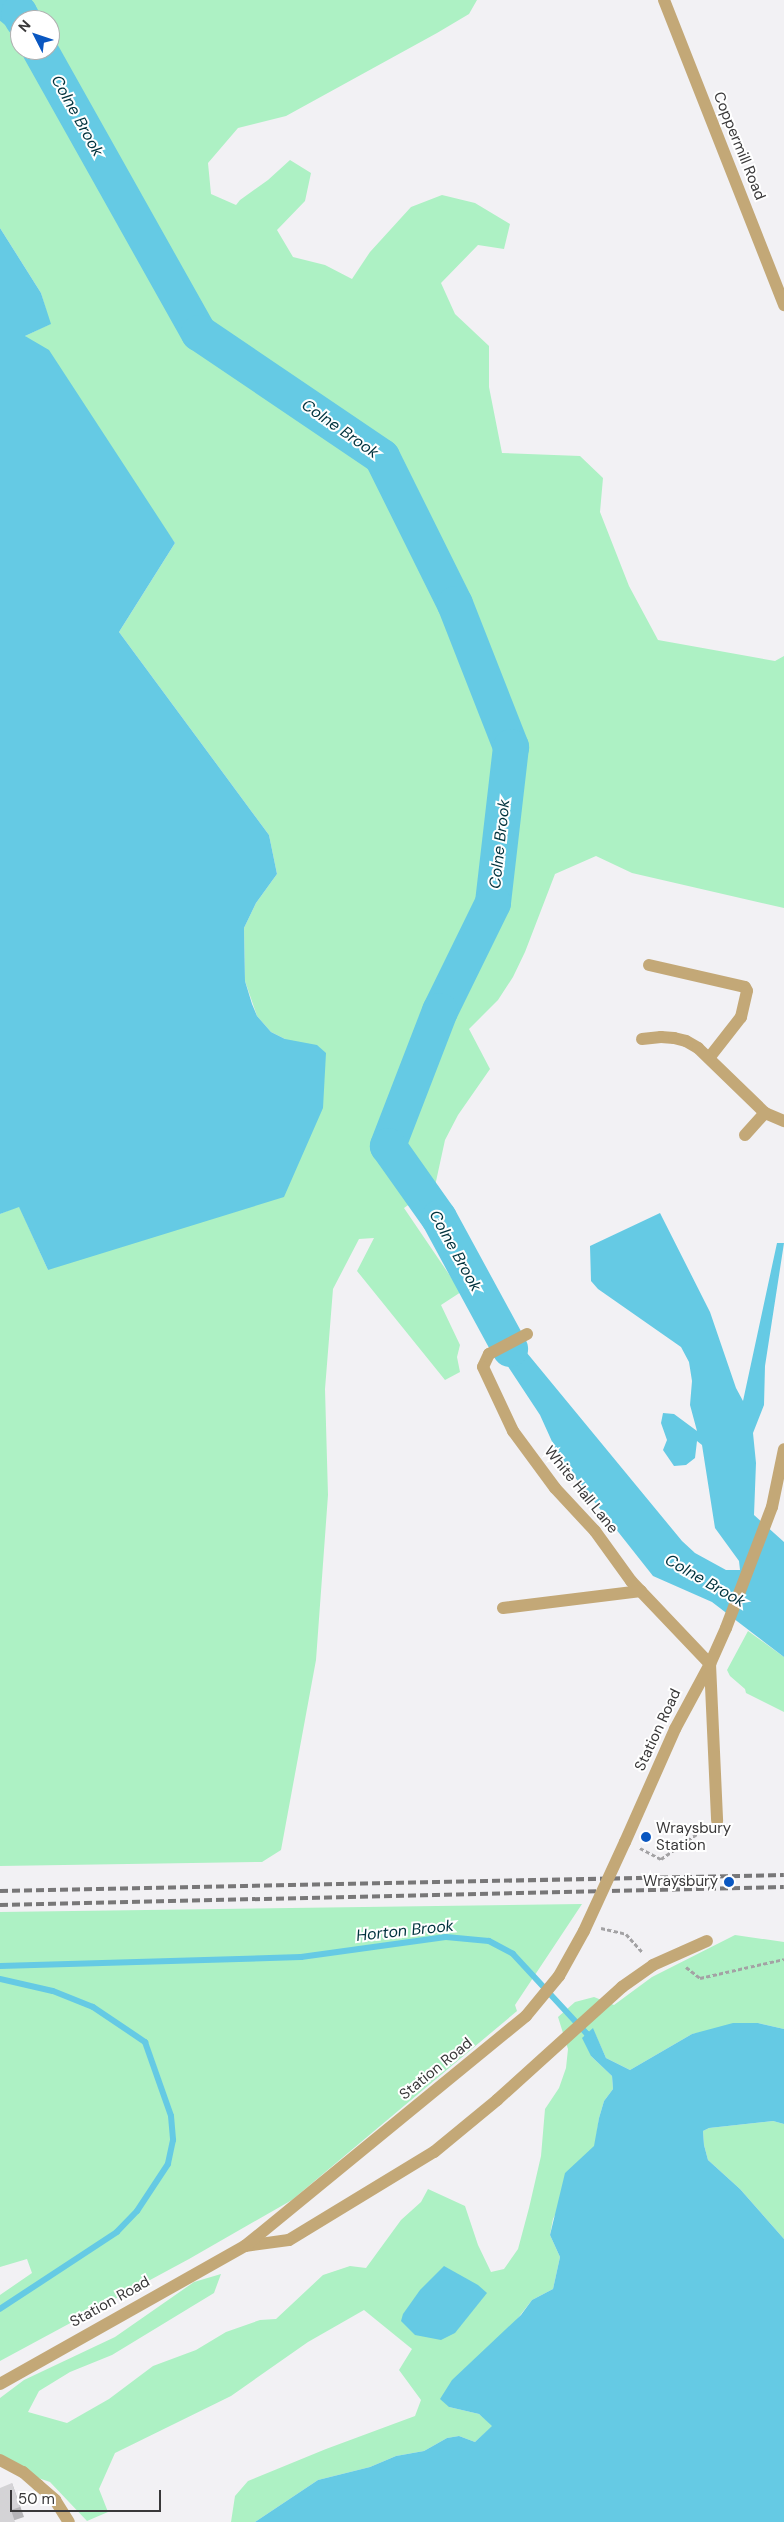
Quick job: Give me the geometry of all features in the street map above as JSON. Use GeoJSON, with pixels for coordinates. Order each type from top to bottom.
{"type":"FeatureCollection","features":[{"type":"Feature","properties":{"kind":"street","name":"Coppermill Road"},"geometry":{"type":"LineString","coordinates":[[664,0],[784,304]]}},
{"type":"Feature","properties":{"kind":"street"},"geometry":{"type":"LineString","coordinates":[[649,966],[746,987],[741,1017],[709,1058]]}},
{"type":"Feature","properties":{"kind":"street"},"geometry":{"type":"LineString","coordinates":[[642,1040],[661,1037],[686,1042],[709,1058],[765,1113],[784,1121]]}},
{"type":"Feature","properties":{"kind":"street"},"geometry":{"type":"LineString","coordinates":[[745,1135],[765,1113]]}},
{"type":"Feature","properties":{"kind":"street","name":"White Hall Lane"},"geometry":{"type":"LineString","coordinates":[[527,1334],[489,1354],[483,1367],[513,1431],[555,1488],[595,1531],[640,1591],[710,1664]]}},
{"type":"Feature","properties":{"kind":"street","name":"Station Road"},"geometry":{"type":"LineString","coordinates":[[0,2384],[245,2246],[526,2016],[559,1976],[590,1929],[629,1843],[674,1729],[710,1664],[726,1628],[772,1507],[784,1449]]}},
{"type":"Feature","properties":{"kind":"street"},"geometry":{"type":"LineString","coordinates":[[503,1608],[640,1591]]}},
{"type":"Feature","properties":{"kind":"street"},"geometry":{"type":"LineString","coordinates":[[710,1664],[717,1820]]}},
{"type":"Feature","properties":{"kind":"street"},"geometry":{"type":"LineString","coordinates":[[245,2246],[289,2240],[434,2152],[497,2100],[622,1987],[653,1965],[707,1941]]}},
{"type":"Feature","properties":{"kind":"street"},"geometry":{"type":"LineString","coordinates":[[0,2460],[23,2472],[44,2490],[55,2500],[69,2522]]}},
{"type":"Feature","properties":{"kind":"path"},"geometry":{"type":"LineString","coordinates":[[629,1843],[661,1859],[717,1820]]}},
{"type":"Feature","properties":{"kind":"path"},"geometry":{"type":"LineString","coordinates":[[590,1929],[626,1934],[653,1965]]}},
{"type":"Feature","properties":{"kind":"path"},"geometry":{"type":"LineString","coordinates":[[672,1957],[700,1978],[784,1959]]}},
{"type":"Feature","properties":{"kind":"green space"},"geometry":{"type":"Polygon","coordinates":[[[0,0],[477,0],[469,14],[286,116],[238,128],[208,163],[211,194],[236,205],[290,160],[311,173],[305,201],[277,230],[293,257],[325,265],[352,279],[370,252],[411,207],[442,195],[475,203],[510,224],[504,249],[478,245],[441,283],[455,314],[489,346],[489,387],[502,453],[580,456],[603,478],[600,512],[629,586],[658,640],[775,661],[784,656],[784,908],[632,873],[596,856],[555,874],[525,952],[513,977],[498,1000],[469,1029],[490,1069],[458,1115],[445,1140],[435,1186],[404,1208],[461,1292],[441,1305],[460,1345],[457,1357],[460,1372],[445,1380],[357,1271],[374,1238],[359,1239],[333,1289],[325,1389],[328,1495],[316,1660],[281,1850],[262,1862],[0,1866],[0,1214],[19,1206],[48,1270],[285,1039],[271,1032],[257,1016],[245,981],[244,928],[256,903],[277,874],[269,835],[119,632],[175,543],[25,336],[50,324],[41,293],[0,228],[0,0]]]}},
{"type":"Feature","properties":{"kind":"green space"},"geometry":{"type":"Polygon","coordinates":[[[748,1631],[784,1657],[784,1712],[746,1693],[745,1689],[730,1676],[727,1670],[748,1631]]]}},
{"type":"Feature","properties":{"kind":"green space"},"geometry":{"type":"Polygon","coordinates":[[[582,1904],[515,2005],[517,2011],[292,2200],[189,2259],[0,2361],[0,2295],[32,2273],[27,2259],[0,2267],[0,1912],[582,1904]]]}},
{"type":"Feature","properties":{"kind":"green space"},"geometry":{"type":"Polygon","coordinates":[[[735,1935],[784,1942],[784,2029],[758,2023],[692,2034],[630,2070],[606,2058],[593,2029],[591,2056],[612,2076],[613,2089],[604,2101],[599,2118],[595,2146],[585,2156],[553,2219],[550,2235],[560,2257],[553,2289],[532,2300],[449,2407],[479,2414],[493,2426],[475,2442],[459,2436],[447,2438],[424,2451],[396,2456],[370,2467],[318,2480],[255,2522],[231,2522],[235,2496],[248,2481],[326,2449],[415,2416],[421,2400],[399,2370],[412,2349],[364,2310],[308,2342],[231,2396],[115,2453],[99,2489],[108,2512],[87,2521],[50,2482],[0,2465],[0,2398],[24,2380],[115,2337],[194,2282],[221,2274],[214,2293],[112,2355],[70,2372],[39,2391],[28,2412],[67,2423],[109,2399],[153,2366],[196,2350],[226,2332],[260,2320],[276,2319],[323,2275],[350,2266],[366,2268],[401,2220],[421,2202],[428,2189],[465,2206],[478,2245],[491,2272],[504,2269],[518,2249],[529,2208],[541,2156],[545,2109],[559,2088],[566,2068],[568,2049],[558,2017],[575,2002],[594,1997],[614,2005],[652,1977],[735,1935]]]}},
{"type":"Feature","properties":{"kind":"green space"},"geometry":{"type":"Polygon","coordinates":[[[773,2121],[784,2124],[784,2239],[740,2189],[708,2160],[704,2145],[703,2131],[709,2128],[773,2121]]]}},
{"type":"Feature","properties":{"kind":"water"},"geometry":{"type":"Polygon","coordinates":[[[0,228],[41,293],[51,324],[25,336],[49,350],[175,543],[119,632],[269,835],[277,874],[256,903],[244,928],[245,981],[252,1004],[257,1016],[271,1032],[285,1039],[317,1045],[326,1053],[323,1108],[284,1197],[48,1270],[19,1207],[0,1214],[0,228]]]}},
{"type":"Feature","properties":{"kind":"water"},"geometry":{"type":"Polygon","coordinates":[[[660,1213],[710,1312],[736,1388],[743,1401],[777,1243],[784,1243],[765,1366],[764,1405],[753,1433],[756,1463],[754,1515],[784,1542],[784,1657],[712,1602],[653,1576],[559,1457],[540,1415],[474,1315],[494,1298],[513,1321],[527,1353],[682,1541],[695,1553],[726,1570],[740,1570],[739,1561],[715,1528],[702,1445],[697,1441],[695,1458],[686,1465],[674,1466],[663,1450],[667,1440],[661,1423],[663,1413],[674,1414],[697,1431],[690,1405],[692,1381],[689,1362],[681,1347],[598,1289],[591,1281],[590,1246],[660,1213]]]}},
{"type":"Feature","properties":{"kind":"water"},"geometry":{"type":"Polygon","coordinates":[[[733,2023],[758,2023],[784,2029],[784,2124],[773,2121],[709,2128],[703,2131],[708,2160],[740,2189],[784,2239],[784,2522],[255,2522],[318,2480],[370,2467],[396,2456],[424,2451],[447,2438],[459,2436],[475,2442],[492,2426],[479,2414],[449,2407],[440,2399],[452,2380],[521,2315],[532,2300],[553,2289],[560,2257],[550,2235],[565,2173],[594,2146],[604,2101],[613,2089],[612,2076],[591,2056],[582,2038],[593,2028],[606,2058],[630,2070],[692,2034],[733,2023]]]}},
{"type":"Feature","properties":{"kind":"water"},"geometry":{"type":"Polygon","coordinates":[[[444,2266],[478,2285],[487,2293],[455,2333],[441,2340],[415,2335],[401,2321],[403,2314],[420,2290],[444,2266]]]}},
{"type":"Feature","properties":{"kind":"building"},"geometry":{"type":"Polygon","coordinates":[[[12,2483],[20,2507],[11,2510],[15,2522],[0,2522],[0,2488],[12,2483]]]}},
{"type":"Feature","properties":{"kind":"waterway","name":"Colne Brook"},"geometry":{"type":"LineString","coordinates":[[3,0],[15,10]]}},
{"type":"Feature","properties":{"kind":"waterway","name":"Colne Brook"},"geometry":{"type":"LineString","coordinates":[[46,60],[199,333],[382,457],[455,604],[511,747],[493,903],[440,1011],[388,1146],[439,1218],[510,1349]]}},
{"type":"Feature","properties":{"kind":"waterway","name":"Horton Brook"},"geometry":{"type":"LineString","coordinates":[[0,1966],[301,1957],[446,1937],[489,1941],[513,1954],[587,2034],[590,2040]]}},
{"type":"Feature","properties":{"kind":"waterway"},"geometry":{"type":"LineString","coordinates":[[0,1979],[53,1991],[93,2007],[145,2042],[171,2116],[173,2140],[168,2164],[137,2211],[117,2232],[0,2309]]}},
{"type":"Feature","properties":{"kind":"railway"},"geometry":{"type":"LineString","coordinates":[[0,1891],[784,1875]]}},
{"type":"Feature","properties":{"kind":"railway"},"geometry":{"type":"LineString","coordinates":[[0,1905],[784,1887]]}},
{"type":"Feature","properties":{"kind":"place","name":"Wraysbury Station"},"geometry":{"type":"Point","coordinates":[646,1837]}},
{"type":"Feature","properties":{"kind":"place","name":"Wraysbury"},"geometry":{"type":"Point","coordinates":[729,1882]}}]}
